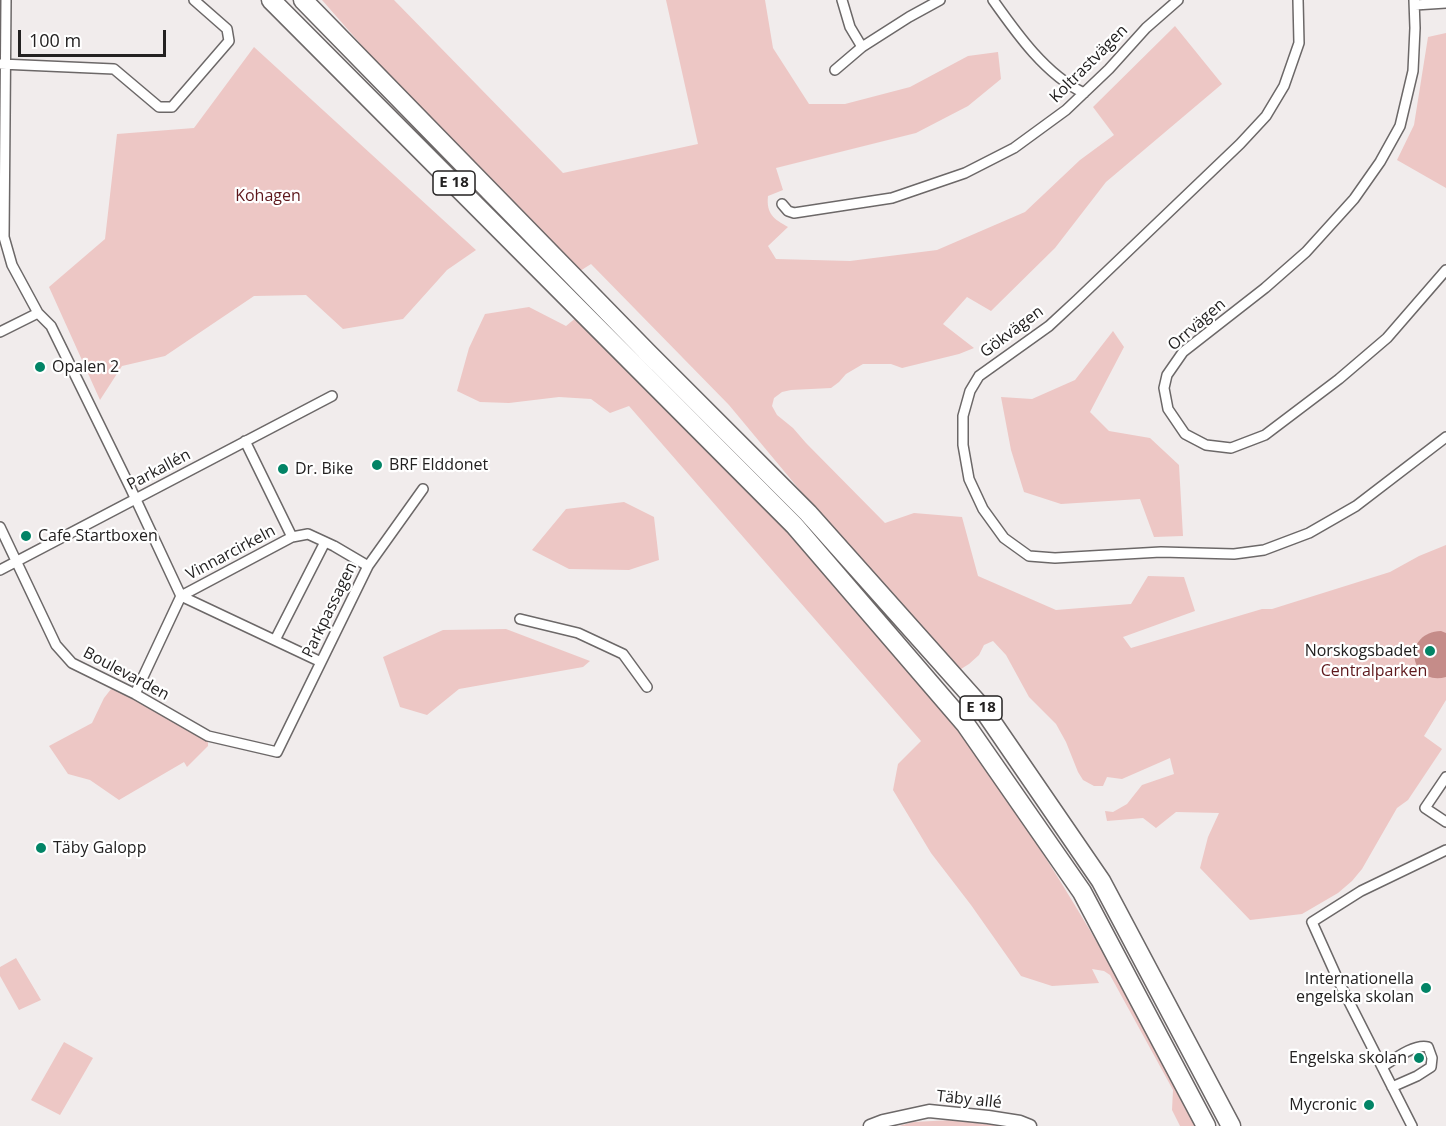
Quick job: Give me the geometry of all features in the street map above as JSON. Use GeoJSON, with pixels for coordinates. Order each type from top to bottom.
{"type":"FeatureCollection","features":[{"type":"Feature","properties":{"kind":"highway","name":"E 18"},"geometry":{"type":"LineString","coordinates":[[271,0],[794,525],[966,725],[1082,892],[1206,1126]]}},
{"type":"Feature","properties":{"kind":"highway","name":"E 18"},"geometry":{"type":"LineString","coordinates":[[303,0],[808,513],[982,710],[1101,881],[1231,1126]]}},
{"type":"Feature","properties":{"kind":"highway"},"geometry":{"type":"LineString","coordinates":[[312,0],[434,135]]}},
{"type":"Feature","properties":{"kind":"street"},"geometry":{"type":"LineString","coordinates":[[6,0],[2,162],[4,237],[12,265],[38,313],[51,326],[181,596],[135,694]]}},
{"type":"Feature","properties":{"kind":"street"},"geometry":{"type":"LineString","coordinates":[[3,64],[114,69],[159,107],[172,106],[229,41],[227,29],[194,0]]}},
{"type":"Feature","properties":{"kind":"street"},"geometry":{"type":"LineString","coordinates":[[842,0],[850,27],[862,47]]}},
{"type":"Feature","properties":{"kind":"street"},"geometry":{"type":"LineString","coordinates":[[835,70],[862,47],[940,0]]}},
{"type":"Feature","properties":{"kind":"street"},"geometry":{"type":"LineString","coordinates":[[993,0],[1021,39],[1035,54],[1067,84],[1084,93]]}},
{"type":"Feature","properties":{"kind":"street","name":"Koltrastvägen"},"geometry":{"type":"LineString","coordinates":[[782,204],[788,211],[795,213],[892,198],[965,173],[1014,148],[1066,110],[1109,69],[1146,28],[1178,0]]}},
{"type":"Feature","properties":{"kind":"street","name":"Gökvägen"},"geometry":{"type":"LineString","coordinates":[[1298,0],[1299,43],[1284,86],[1266,116],[1240,144],[1049,326],[979,376],[970,391],[963,416],[963,445],[969,479],[983,509],[1004,538],[1029,556],[1055,558],[1161,552],[1234,554],[1264,550],[1310,533],[1356,506],[1446,437]]}},
{"type":"Feature","properties":{"kind":"street"},"geometry":{"type":"LineString","coordinates":[[1414,3],[1446,3]]}},
{"type":"Feature","properties":{"kind":"street","name":"Orrvägen"},"geometry":{"type":"LineString","coordinates":[[1414,3],[1413,71],[1400,126],[1380,162],[1354,199],[1306,252],[1184,352],[1167,375],[1164,388],[1168,409],[1185,434],[1206,445],[1232,447],[1265,435],[1339,379],[1387,338],[1446,270]]}},
{"type":"Feature","properties":{"kind":"street"},"geometry":{"type":"LineString","coordinates":[[0,332],[38,313]]}},
{"type":"Feature","properties":{"kind":"street","name":"Parkallén"},"geometry":{"type":"LineString","coordinates":[[0,570],[332,396]]}},
{"type":"Feature","properties":{"kind":"street"},"geometry":{"type":"LineString","coordinates":[[245,441],[292,537]]}},
{"type":"Feature","properties":{"kind":"street","name":"Parkpassagen"},"geometry":{"type":"LineString","coordinates":[[277,752],[368,566],[423,489]]}},
{"type":"Feature","properties":{"kind":"street","name":"Boulevarden"},"geometry":{"type":"LineString","coordinates":[[0,527],[56,645],[72,663],[135,694],[208,736],[277,752]]}},
{"type":"Feature","properties":{"kind":"street","name":"Vinnarcirkeln"},"geometry":{"type":"LineString","coordinates":[[181,596],[292,537],[308,534],[368,566]]}},
{"type":"Feature","properties":{"kind":"street"},"geometry":{"type":"LineString","coordinates":[[275,640],[325,542]]}},
{"type":"Feature","properties":{"kind":"street","name":"Vinnarcirkeln"},"geometry":{"type":"LineString","coordinates":[[181,596],[321,662]]}},
{"type":"Feature","properties":{"kind":"street"},"geometry":{"type":"LineString","coordinates":[[520,619],[578,633],[623,654],[647,687]]}},
{"type":"Feature","properties":{"kind":"street"},"geometry":{"type":"LineString","coordinates":[[1446,777],[1425,808],[1446,822]]}},
{"type":"Feature","properties":{"kind":"street"},"geometry":{"type":"LineString","coordinates":[[1412,1126],[1311,922],[1361,891],[1446,850]]}},
{"type":"Feature","properties":{"kind":"street"},"geometry":{"type":"LineString","coordinates":[[1382,1066],[1408,1052],[1423,1046],[1428,1047],[1432,1058],[1431,1067],[1392,1087]]}},
{"type":"Feature","properties":{"kind":"street","name":"Täby allé"},"geometry":{"type":"LineString","coordinates":[[870,1126],[883,1120],[929,1111],[988,1117],[1020,1122],[1030,1126]]}},
{"type":"Feature","properties":{"kind":"green space","name":"Centralparken"},"geometry":{"type":"Polygon","coordinates":[[[322,0],[394,0],[563,173],[698,144],[666,0],[765,0],[773,48],[809,104],[845,104],[910,87],[968,56],[998,52],[1001,79],[968,106],[916,133],[776,168],[783,190],[768,196],[768,207],[775,218],[788,227],[768,246],[776,259],[850,261],[937,250],[1025,212],[1080,160],[1114,135],[1093,107],[1175,26],[1222,84],[1106,182],[1055,248],[991,311],[967,297],[943,324],[974,348],[902,368],[891,364],[863,364],[846,374],[831,388],[782,392],[774,398],[772,406],[777,415],[793,428],[885,523],[914,513],[962,517],[978,576],[1056,610],[1131,604],[1148,576],[1184,577],[1195,611],[1123,637],[1131,648],[1262,609],[1272,609],[1390,572],[1419,556],[1446,545],[1446,700],[1424,736],[1442,749],[1408,800],[1397,808],[1362,869],[1352,881],[1338,893],[1302,914],[1250,920],[1200,868],[1208,837],[1219,813],[1176,812],[1156,828],[1143,818],[1107,821],[1105,811],[1113,812],[1127,804],[1142,785],[1174,774],[1170,758],[1122,779],[1107,777],[1103,786],[1094,786],[1083,780],[1056,724],[1029,697],[1006,655],[993,641],[984,645],[979,655],[961,669],[888,596],[729,405],[591,264],[580,271],[379,65],[322,0]]]}},
{"type":"Feature","properties":{"kind":"green space"},"geometry":{"type":"Polygon","coordinates":[[[1446,33],[1446,188],[1397,160],[1414,125],[1428,37],[1446,33]]]}},
{"type":"Feature","properties":{"kind":"green space","name":"Kohagen"},"geometry":{"type":"Polygon","coordinates":[[[254,47],[476,250],[447,270],[403,319],[343,329],[306,295],[254,296],[165,356],[122,366],[100,400],[49,287],[105,239],[117,134],[194,128],[254,47]]]}},
{"type":"Feature","properties":{"kind":"green space"},"geometry":{"type":"Polygon","coordinates":[[[529,307],[566,326],[577,317],[777,521],[874,627],[920,682],[964,739],[1029,832],[1089,928],[1199,1126],[1180,1126],[1172,1110],[1173,1090],[1110,975],[1104,971],[1092,969],[1099,983],[1052,986],[1021,976],[931,853],[893,790],[898,764],[921,741],[629,406],[610,413],[591,399],[559,397],[509,403],[480,402],[457,391],[469,348],[485,314],[529,307]]]}},
{"type":"Feature","properties":{"kind":"green space"},"geometry":{"type":"Polygon","coordinates":[[[1113,331],[1124,347],[1090,412],[1109,431],[1150,438],[1179,465],[1183,536],[1154,537],[1140,499],[1061,504],[1024,492],[1011,450],[1001,397],[1032,399],[1075,380],[1113,331]]]}},
{"type":"Feature","properties":{"kind":"green space"},"geometry":{"type":"Polygon","coordinates":[[[624,502],[654,517],[659,560],[629,570],[569,569],[532,550],[566,509],[624,502]]]}},
{"type":"Feature","properties":{"kind":"green space"},"geometry":{"type":"Polygon","coordinates":[[[506,629],[590,661],[583,667],[459,689],[427,715],[400,707],[383,657],[443,630],[506,629]]]}},
{"type":"Feature","properties":{"kind":"green space"},"geometry":{"type":"Polygon","coordinates":[[[115,684],[208,736],[208,746],[187,767],[184,762],[119,800],[90,780],[68,774],[49,746],[92,723],[104,698],[115,684]]]}},
{"type":"Feature","properties":{"kind":"green space"},"geometry":{"type":"Polygon","coordinates":[[[16,958],[41,1000],[19,1010],[0,976],[0,967],[16,958]]]}},
{"type":"Feature","properties":{"kind":"green space"},"geometry":{"type":"Polygon","coordinates":[[[64,1042],[93,1058],[60,1115],[31,1100],[64,1042]]]}},
{"type":"Feature","properties":{"kind":"green space"},"geometry":{"type":"Polygon","coordinates":[[[953,1120],[1001,1126],[899,1126],[913,1122],[953,1120]]]}},
{"type":"Feature","properties":{"kind":"shaded area","name":"Norskogsbadet"},"geometry":{"type":"Polygon","coordinates":[[[1441,631],[1446,633],[1446,677],[1434,678],[1424,674],[1418,667],[1415,649],[1419,640],[1428,634],[1441,631]]]}},
{"type":"Feature","properties":{"kind":"place","name":"Opalen 2"},"geometry":{"type":"Point","coordinates":[40,367]}},
{"type":"Feature","properties":{"kind":"place","name":"BRF Elddonet"},"geometry":{"type":"Point","coordinates":[377,465]}},
{"type":"Feature","properties":{"kind":"place","name":"Dr. Bike"},"geometry":{"type":"Point","coordinates":[283,469]}},
{"type":"Feature","properties":{"kind":"place","name":"Cafe Startboxen"},"geometry":{"type":"Point","coordinates":[26,536]}},
{"type":"Feature","properties":{"kind":"place","name":"Norskogsbadet"},"geometry":{"type":"Point","coordinates":[1430,651]}},
{"type":"Feature","properties":{"kind":"place","name":"Täby Galopp"},"geometry":{"type":"Point","coordinates":[41,848]}},
{"type":"Feature","properties":{"kind":"place","name":"Internationella engelska skolan"},"geometry":{"type":"Point","coordinates":[1426,988]}},
{"type":"Feature","properties":{"kind":"place","name":"Engelska skolan"},"geometry":{"type":"Point","coordinates":[1419,1058]}},
{"type":"Feature","properties":{"kind":"place","name":"Mycronic"},"geometry":{"type":"Point","coordinates":[1369,1105]}}]}
